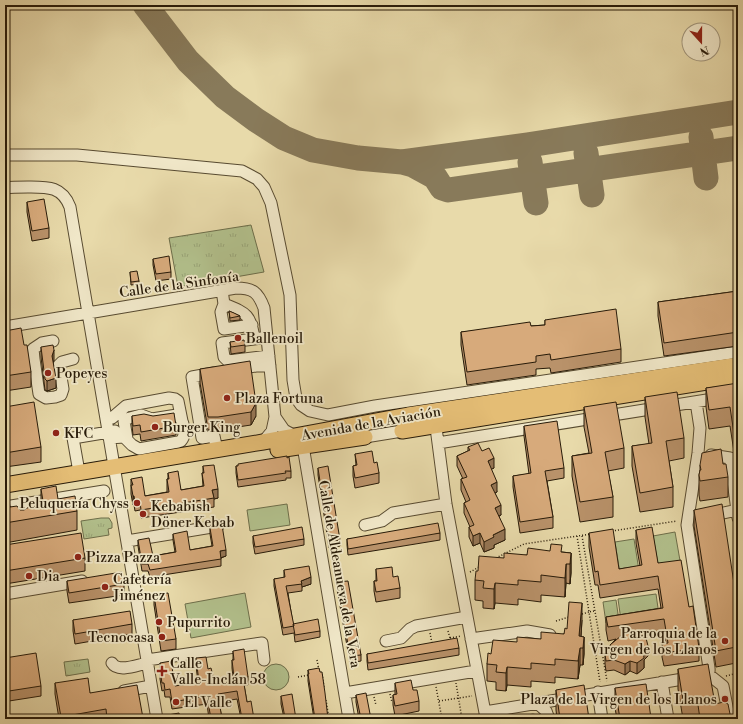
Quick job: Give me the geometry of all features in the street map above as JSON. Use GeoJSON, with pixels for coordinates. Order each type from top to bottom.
{"type":"FeatureCollection","features":[{"type":"Feature","properties":{"kind":"main road","name":"Avenida de la Aviación"},"geometry":{"type":"LineString","coordinates":[[5,485],[79,472],[114,471],[299,441],[434,411],[738,365]]}},
{"type":"Feature","properties":{"kind":"main road","name":"Avenida de la Aviación"},"geometry":{"type":"LineString","coordinates":[[402,431],[738,377]]}},
{"type":"Feature","properties":{"kind":"main road","name":"Avenida de la Aviación"},"geometry":{"type":"LineString","coordinates":[[5,495],[25,499],[114,471],[262,442],[365,437]]}},
{"type":"Feature","properties":{"kind":"street"},"geometry":{"type":"LineString","coordinates":[[5,155],[77,155],[242,172],[257,179],[264,187],[271,203],[290,295],[293,380],[296,398],[310,412],[328,415],[375,406],[738,352]]}},
{"type":"Feature","properties":{"kind":"street"},"geometry":{"type":"LineString","coordinates":[[5,188],[50,188],[57,190],[68,202],[70,207],[127,541],[128,574],[147,662],[157,719]]}},
{"type":"Feature","properties":{"kind":"street","name":"Calle de la Sinfonía"},"geometry":{"type":"LineString","coordinates":[[5,327],[222,290],[246,288],[254,291],[264,308],[275,417],[272,432],[262,442]]}},
{"type":"Feature","properties":{"kind":"street"},"geometry":{"type":"LineString","coordinates":[[222,290],[224,304],[221,312],[224,329],[248,325]]}},
{"type":"Feature","properties":{"kind":"street"},"geometry":{"type":"LineString","coordinates":[[224,304],[239,310],[248,317],[248,325],[254,339]]}},
{"type":"Feature","properties":{"kind":"street"},"geometry":{"type":"LineString","coordinates":[[267,337],[222,343],[224,357],[228,361],[269,361]]}},
{"type":"Feature","properties":{"kind":"street"},"geometry":{"type":"LineString","coordinates":[[54,341],[42,343],[33,349],[39,394],[46,398],[61,395],[63,388],[59,365],[62,362],[73,359]]}},
{"type":"Feature","properties":{"kind":"street"},"geometry":{"type":"LineString","coordinates":[[234,342],[237,360]]}},
{"type":"Feature","properties":{"kind":"street"},"geometry":{"type":"LineString","coordinates":[[217,450],[214,436],[202,438],[192,377],[256,366],[269,361]]}},
{"type":"Feature","properties":{"kind":"street"},"geometry":{"type":"LineString","coordinates":[[438,443],[738,395]]}},
{"type":"Feature","properties":{"kind":"street"},"geometry":{"type":"LineString","coordinates":[[79,472],[73,438],[108,435],[122,436],[139,449],[178,442],[181,441],[185,435],[180,405],[178,400],[175,399],[169,398],[126,406],[112,418],[106,419]]}},
{"type":"Feature","properties":{"kind":"street"},"geometry":{"type":"LineString","coordinates":[[696,402],[700,428],[699,447],[686,525],[709,671],[723,686],[729,716]]}},
{"type":"Feature","properties":{"kind":"street"},"geometry":{"type":"LineString","coordinates":[[122,409],[127,439]]}},
{"type":"Feature","properties":{"kind":"street"},"geometry":{"type":"LineString","coordinates":[[434,411],[446,504],[467,617],[468,638],[486,716],[599,689],[662,682],[709,671]]}},
{"type":"Feature","properties":{"kind":"street"},"geometry":{"type":"LineString","coordinates":[[108,435],[122,430],[126,419],[141,415],[152,419],[177,415],[182,421]]}},
{"type":"Feature","properties":{"kind":"street"},"geometry":{"type":"LineString","coordinates":[[275,417],[284,430],[299,441]]}},
{"type":"Feature","properties":{"kind":"street","name":"Avenida de la Aviación"},"geometry":{"type":"LineString","coordinates":[[365,437],[402,431]]}},
{"type":"Feature","properties":{"kind":"street","name":"Calle de Aldeanueva de la Vera"},"geometry":{"type":"LineString","coordinates":[[299,441],[350,719]]}},
{"type":"Feature","properties":{"kind":"street"},"geometry":{"type":"LineString","coordinates":[[688,519],[737,514],[730,458],[711,455]]}},
{"type":"Feature","properties":{"kind":"street"},"geometry":{"type":"LineString","coordinates":[[5,507],[25,499],[104,491]]}},
{"type":"Feature","properties":{"kind":"street"},"geometry":{"type":"LineString","coordinates":[[25,499],[26,516]]}},
{"type":"Feature","properties":{"kind":"street"},"geometry":{"type":"LineString","coordinates":[[365,525],[382,521],[393,513],[446,504]]}},
{"type":"Feature","properties":{"kind":"street"},"geometry":{"type":"LineString","coordinates":[[127,541],[218,526]]}},
{"type":"Feature","properties":{"kind":"street"},"geometry":{"type":"LineString","coordinates":[[5,594],[94,579]]}},
{"type":"Feature","properties":{"kind":"street"},"geometry":{"type":"LineString","coordinates":[[386,641],[401,638],[410,629],[416,626],[467,617]]}},
{"type":"Feature","properties":{"kind":"street"},"geometry":{"type":"LineString","coordinates":[[468,638],[527,631],[550,635]]}},
{"type":"Feature","properties":{"kind":"street"},"geometry":{"type":"LineString","coordinates":[[112,663],[114,666],[119,668],[262,643],[264,660]]}},
{"type":"Feature","properties":{"kind":"street"},"geometry":{"type":"LineString","coordinates":[[346,694],[476,671]]}},
{"type":"Feature","properties":{"kind":"street"},"geometry":{"type":"LineString","coordinates":[[662,682],[668,719]]}},
{"type":"Feature","properties":{"kind":"street"},"geometry":{"type":"LineString","coordinates":[[110,693],[151,686]]}},
{"type":"Feature","properties":{"kind":"street"},"geometry":{"type":"LineString","coordinates":[[599,689],[602,719]]}},
{"type":"Feature","properties":{"kind":"street"},"geometry":{"type":"LineString","coordinates":[[537,703],[546,711],[549,719]]}},
{"type":"Feature","properties":{"kind":"path"},"geometry":{"type":"LineString","coordinates":[[605,532],[688,519]]}},
{"type":"Feature","properties":{"kind":"path"},"geometry":{"type":"LineString","coordinates":[[495,559],[524,544],[597,533]]}},
{"type":"Feature","properties":{"kind":"path"},"geometry":{"type":"LineString","coordinates":[[577,536],[599,689]]}},
{"type":"Feature","properties":{"kind":"path"},"geometry":{"type":"LineString","coordinates":[[582,536],[607,685]]}},
{"type":"Feature","properties":{"kind":"path"},"geometry":{"type":"LineString","coordinates":[[467,574],[481,566]]}},
{"type":"Feature","properties":{"kind":"path"},"geometry":{"type":"LineString","coordinates":[[582,614],[595,611]]}},
{"type":"Feature","properties":{"kind":"path"},"geometry":{"type":"LineString","coordinates":[[556,621],[575,615]]}},
{"type":"Feature","properties":{"kind":"path"},"geometry":{"type":"LineString","coordinates":[[447,626],[450,644]]}},
{"type":"Feature","properties":{"kind":"path"},"geometry":{"type":"LineString","coordinates":[[428,628],[433,647]]}},
{"type":"Feature","properties":{"kind":"path"},"geometry":{"type":"LineString","coordinates":[[450,638],[468,638]]}},
{"type":"Feature","properties":{"kind":"path"},"geometry":{"type":"LineString","coordinates":[[317,660],[319,674],[322,673],[324,688]]}},
{"type":"Feature","properties":{"kind":"path"},"geometry":{"type":"LineString","coordinates":[[725,676],[738,674]]}},
{"type":"Feature","properties":{"kind":"path"},"geometry":{"type":"LineString","coordinates":[[298,677],[312,675]]}},
{"type":"Feature","properties":{"kind":"path"},"geometry":{"type":"LineString","coordinates":[[455,681],[462,719]]}},
{"type":"Feature","properties":{"kind":"path"},"geometry":{"type":"LineString","coordinates":[[436,685],[442,719]]}},
{"type":"Feature","properties":{"kind":"path"},"geometry":{"type":"LineString","coordinates":[[390,693],[392,702]]}},
{"type":"Feature","properties":{"kind":"path"},"geometry":{"type":"LineString","coordinates":[[374,695],[376,706]]}},
{"type":"Feature","properties":{"kind":"path"},"geometry":{"type":"LineString","coordinates":[[326,696],[329,719]]}},
{"type":"Feature","properties":{"kind":"path"},"geometry":{"type":"LineString","coordinates":[[439,701],[474,696]]}},
{"type":"Feature","properties":{"kind":"green space"},"geometry":{"type":"Polygon","coordinates":[[[251,225],[264,272],[178,287],[169,238],[251,225]]]}},
{"type":"Feature","properties":{"kind":"green space"},"geometry":{"type":"Polygon","coordinates":[[[287,504],[290,525],[250,531],[247,510],[287,504]]]}},
{"type":"Feature","properties":{"kind":"green space"},"geometry":{"type":"Polygon","coordinates":[[[109,518],[112,523],[112,528],[108,529],[109,535],[84,539],[81,521],[109,518]]]}},
{"type":"Feature","properties":{"kind":"green space"},"geometry":{"type":"Polygon","coordinates":[[[675,532],[682,572],[660,575],[653,536],[675,532]]]}},
{"type":"Feature","properties":{"kind":"green space"},"geometry":{"type":"Polygon","coordinates":[[[634,539],[640,577],[621,580],[615,542],[634,539]]]}},
{"type":"Feature","properties":{"kind":"green space"},"geometry":{"type":"Polygon","coordinates":[[[245,593],[251,627],[191,638],[185,604],[245,593]]]}},
{"type":"Feature","properties":{"kind":"green space"},"geometry":{"type":"Polygon","coordinates":[[[656,594],[659,615],[621,620],[618,599],[656,594]]]}},
{"type":"Feature","properties":{"kind":"green space"},"geometry":{"type":"Polygon","coordinates":[[[616,600],[619,621],[606,623],[603,602],[616,600]]]}},
{"type":"Feature","properties":{"kind":"green space"},"geometry":{"type":"Polygon","coordinates":[[[88,659],[90,672],[66,676],[64,662],[88,659]]]}},
{"type":"Feature","properties":{"kind":"green space"},"geometry":{"type":"Polygon","coordinates":[[[276,664],[285,668],[289,677],[285,686],[276,690],[267,686],[263,677],[267,668],[276,664]]]}},
{"type":"Feature","properties":{"kind":"green space"},"geometry":{"type":"Polygon","coordinates":[[[533,714],[537,715],[539,719],[503,719],[533,714]]]}},
{"type":"Feature","properties":{"kind":"building"},"geometry":{"type":"Polygon","coordinates":[[[44,199],[49,228],[32,231],[27,202],[44,199]]]}},
{"type":"Feature","properties":{"kind":"building"},"geometry":{"type":"Polygon","coordinates":[[[169,256],[171,272],[156,274],[153,259],[169,256]]]}},
{"type":"Feature","properties":{"kind":"building"},"geometry":{"type":"Polygon","coordinates":[[[137,271],[139,281],[131,282],[130,272],[137,271]]]}},
{"type":"Feature","properties":{"kind":"building"},"geometry":{"type":"Polygon","coordinates":[[[5,277],[8,294],[5,294],[5,277]]]}},
{"type":"Feature","properties":{"kind":"building"},"geometry":{"type":"Polygon","coordinates":[[[738,291],[738,332],[664,343],[658,302],[738,291]]]}},
{"type":"Feature","properties":{"kind":"building"},"geometry":{"type":"Polygon","coordinates":[[[616,309],[621,349],[551,360],[550,354],[536,356],[536,362],[467,372],[461,332],[530,322],[531,326],[545,325],[545,320],[616,309]]]}},
{"type":"Feature","properties":{"kind":"building"},"geometry":{"type":"Polygon","coordinates":[[[229,311],[234,313],[240,316],[230,318],[229,311]]]}},
{"type":"Feature","properties":{"kind":"building"},"geometry":{"type":"Polygon","coordinates":[[[21,328],[24,345],[27,345],[31,372],[5,376],[5,331],[21,328]]]}},
{"type":"Feature","properties":{"kind":"building"},"geometry":{"type":"Polygon","coordinates":[[[244,340],[245,345],[231,347],[230,342],[244,340]]]}},
{"type":"Feature","properties":{"kind":"building"},"geometry":{"type":"Polygon","coordinates":[[[53,345],[54,350],[52,356],[56,378],[47,381],[45,379],[41,347],[53,345]]]}},
{"type":"Feature","properties":{"kind":"building","name":"Plaza Fortuna"},"geometry":{"type":"Polygon","coordinates":[[[250,361],[256,403],[251,412],[208,417],[200,369],[250,361]]]}},
{"type":"Feature","properties":{"kind":"building"},"geometry":{"type":"Polygon","coordinates":[[[738,383],[738,446],[737,438],[734,434],[730,407],[709,410],[706,388],[738,383]]]}},
{"type":"Feature","properties":{"kind":"building"},"geometry":{"type":"Polygon","coordinates":[[[677,392],[684,438],[666,441],[673,487],[640,493],[632,446],[652,443],[645,397],[677,392]]]}},
{"type":"Feature","properties":{"kind":"building"},"geometry":{"type":"Polygon","coordinates":[[[34,402],[41,447],[5,453],[5,407],[34,402]]]}},
{"type":"Feature","properties":{"kind":"building"},"geometry":{"type":"Polygon","coordinates":[[[616,402],[624,448],[605,452],[613,497],[580,502],[572,456],[592,453],[584,407],[616,402]]]}},
{"type":"Feature","properties":{"kind":"building"},"geometry":{"type":"Polygon","coordinates":[[[174,413],[176,426],[141,432],[140,425],[133,426],[132,416],[144,414],[153,416],[174,413]]]}},
{"type":"Feature","properties":{"kind":"building"},"geometry":{"type":"Polygon","coordinates":[[[557,421],[564,468],[545,471],[553,517],[520,522],[513,476],[531,473],[524,426],[557,421]]]}},
{"type":"Feature","properties":{"kind":"building"},"geometry":{"type":"Polygon","coordinates":[[[478,443],[482,451],[489,448],[494,458],[488,461],[497,482],[491,485],[501,505],[495,508],[505,529],[493,535],[494,537],[484,542],[480,533],[473,536],[469,527],[474,525],[464,503],[470,500],[461,479],[467,477],[457,456],[470,450],[468,447],[478,443]]]}},
{"type":"Feature","properties":{"kind":"building"},"geometry":{"type":"Polygon","coordinates":[[[721,449],[723,464],[726,464],[728,477],[700,481],[699,475],[701,470],[700,465],[702,453],[721,449]]]}},
{"type":"Feature","properties":{"kind":"building"},"geometry":{"type":"Polygon","coordinates":[[[372,451],[374,463],[377,462],[379,473],[355,478],[353,466],[357,465],[355,454],[372,451]]]}},
{"type":"Feature","properties":{"kind":"building"},"geometry":{"type":"Polygon","coordinates":[[[287,456],[287,458],[289,457],[291,471],[238,480],[236,466],[238,466],[238,464],[287,456]]]}},
{"type":"Feature","properties":{"kind":"building"},"geometry":{"type":"Polygon","coordinates":[[[214,465],[218,489],[212,490],[214,498],[141,510],[140,502],[135,503],[131,479],[142,477],[145,496],[169,492],[167,479],[169,479],[168,473],[178,471],[181,490],[204,486],[202,473],[204,473],[203,466],[214,465]]]}},
{"type":"Feature","properties":{"kind":"building"},"geometry":{"type":"Polygon","coordinates":[[[328,466],[340,540],[329,541],[318,468],[328,466]]]}},
{"type":"Feature","properties":{"kind":"building"},"geometry":{"type":"Polygon","coordinates":[[[56,486],[58,499],[75,496],[77,511],[5,523],[5,494],[8,494],[10,507],[17,506],[20,510],[24,510],[29,507],[34,508],[39,502],[43,501],[41,489],[56,486]]]}},
{"type":"Feature","properties":{"kind":"building"},"geometry":{"type":"Polygon","coordinates":[[[722,504],[736,597],[738,597],[738,649],[736,647],[716,651],[694,510],[722,504]]]}},
{"type":"Feature","properties":{"kind":"building"},"geometry":{"type":"Polygon","coordinates":[[[438,523],[440,533],[348,549],[347,539],[438,523]]]}},
{"type":"Feature","properties":{"kind":"building"},"geometry":{"type":"Polygon","coordinates":[[[222,525],[226,550],[220,551],[221,559],[150,570],[148,564],[142,564],[138,540],[149,538],[153,556],[176,552],[173,534],[187,531],[190,550],[213,546],[210,528],[222,525]]]}},
{"type":"Feature","properties":{"kind":"building"},"geometry":{"type":"Polygon","coordinates":[[[302,527],[304,539],[255,547],[253,536],[302,527]]]}},
{"type":"Feature","properties":{"kind":"building"},"geometry":{"type":"Polygon","coordinates":[[[652,527],[658,563],[681,560],[689,607],[693,606],[699,648],[664,653],[662,644],[668,643],[664,619],[608,627],[606,617],[663,608],[658,576],[600,585],[598,571],[595,572],[589,533],[613,529],[619,569],[642,565],[636,530],[652,527]]]}},
{"type":"Feature","properties":{"kind":"building"},"geometry":{"type":"Polygon","coordinates":[[[81,533],[85,558],[5,571],[5,545],[81,533]]]}},
{"type":"Feature","properties":{"kind":"building"},"geometry":{"type":"Polygon","coordinates":[[[551,544],[562,545],[561,552],[571,553],[570,564],[566,564],[565,578],[541,575],[541,582],[518,580],[518,585],[495,583],[494,589],[483,588],[484,581],[475,580],[476,571],[478,571],[479,556],[504,558],[504,553],[527,555],[528,548],[550,551],[551,544]]]}},
{"type":"Feature","properties":{"kind":"building"},"geometry":{"type":"Polygon","coordinates":[[[309,566],[311,577],[301,581],[302,584],[286,586],[294,626],[283,628],[274,579],[285,577],[284,570],[309,566]]]}},
{"type":"Feature","properties":{"kind":"building"},"geometry":{"type":"Polygon","coordinates":[[[392,567],[393,577],[398,576],[400,588],[376,592],[374,581],[377,581],[376,569],[392,567]]]}},
{"type":"Feature","properties":{"kind":"building"},"geometry":{"type":"Polygon","coordinates":[[[122,572],[124,584],[69,593],[67,581],[122,572]]]}},
{"type":"Feature","properties":{"kind":"building"},"geometry":{"type":"Polygon","coordinates":[[[348,581],[361,655],[350,656],[337,582],[348,581]]]}},
{"type":"Feature","properties":{"kind":"building"},"geometry":{"type":"Polygon","coordinates":[[[168,593],[176,639],[161,641],[154,595],[168,593]]]}},
{"type":"Feature","properties":{"kind":"building"},"geometry":{"type":"Polygon","coordinates":[[[569,602],[582,603],[579,636],[584,637],[583,648],[580,648],[578,661],[555,659],[555,665],[531,663],[531,669],[507,667],[506,673],[496,672],[497,665],[487,664],[488,653],[491,654],[493,640],[517,642],[517,637],[541,639],[541,632],[564,634],[565,628],[567,629],[569,602]]]}},
{"type":"Feature","properties":{"kind":"building"},"geometry":{"type":"Polygon","coordinates":[[[130,611],[132,624],[75,634],[73,620],[130,611]]]}},
{"type":"Feature","properties":{"kind":"building"},"geometry":{"type":"Polygon","coordinates":[[[318,619],[320,631],[295,635],[293,624],[318,619]]]}},
{"type":"Feature","properties":{"kind":"building"},"geometry":{"type":"Polygon","coordinates":[[[627,631],[646,638],[648,646],[643,651],[644,658],[637,663],[630,661],[625,664],[614,660],[606,661],[605,654],[611,653],[610,645],[627,631]]]}},
{"type":"Feature","properties":{"kind":"building"},"geometry":{"type":"Polygon","coordinates":[[[457,638],[459,648],[368,663],[367,654],[457,638]]]}},
{"type":"Feature","properties":{"kind":"building"},"geometry":{"type":"Polygon","coordinates":[[[244,649],[248,677],[243,678],[247,702],[251,701],[254,719],[242,719],[237,691],[218,694],[222,719],[211,719],[207,696],[172,702],[170,689],[165,690],[164,683],[162,683],[160,663],[171,661],[175,686],[199,682],[196,658],[206,657],[208,669],[211,668],[214,680],[234,677],[232,660],[234,660],[233,651],[244,649]]]}},
{"type":"Feature","properties":{"kind":"building"},"geometry":{"type":"Polygon","coordinates":[[[36,653],[41,686],[9,691],[5,669],[5,658],[36,653]]]}},
{"type":"Feature","properties":{"kind":"building"},"geometry":{"type":"Polygon","coordinates":[[[708,664],[715,704],[724,702],[728,704],[731,719],[700,719],[697,698],[683,700],[678,669],[708,664]]]}},
{"type":"Feature","properties":{"kind":"building"},"geometry":{"type":"Polygon","coordinates":[[[319,668],[320,672],[322,672],[328,719],[315,719],[308,670],[319,668]]]}},
{"type":"Feature","properties":{"kind":"building"},"geometry":{"type":"Polygon","coordinates":[[[88,678],[90,693],[137,685],[143,718],[107,719],[106,709],[61,717],[55,683],[88,678]]]}},
{"type":"Feature","properties":{"kind":"building"},"geometry":{"type":"Polygon","coordinates":[[[411,680],[413,690],[417,690],[419,701],[395,706],[393,695],[397,694],[395,683],[411,680]]]}},
{"type":"Feature","properties":{"kind":"building"},"geometry":{"type":"Polygon","coordinates":[[[646,684],[651,718],[670,715],[671,719],[620,719],[615,688],[646,684]]]}},
{"type":"Feature","properties":{"kind":"building"},"geometry":{"type":"Polygon","coordinates":[[[584,685],[589,719],[560,719],[556,690],[584,685]]]}},
{"type":"Feature","properties":{"kind":"building"},"geometry":{"type":"Polygon","coordinates":[[[366,693],[371,719],[361,719],[356,695],[366,693]]]}},
{"type":"Feature","properties":{"kind":"building"},"geometry":{"type":"Polygon","coordinates":[[[292,694],[296,719],[280,719],[285,718],[281,696],[292,694]]]}},
{"type":"Feature","properties":{"kind":"building"},"geometry":{"type":"Polygon","coordinates":[[[179,713],[180,719],[169,719],[168,715],[179,713]]]}},
{"type":"Feature","properties":{"kind":"taxiway"},"geometry":{"type":"LineString","coordinates":[[145,5],[188,61],[225,97],[284,138],[313,150],[358,158],[402,162],[413,165],[435,177],[442,188],[448,190],[738,148]]}},
{"type":"Feature","properties":{"kind":"taxiway"},"geometry":{"type":"LineString","coordinates":[[402,162],[528,145],[738,112]]}},
{"type":"Feature","properties":{"kind":"taxiway"},"geometry":{"type":"LineString","coordinates":[[701,137],[706,178]]}},
{"type":"Feature","properties":{"kind":"taxiway"},"geometry":{"type":"LineString","coordinates":[[586,153],[592,195]]}},
{"type":"Feature","properties":{"kind":"taxiway"},"geometry":{"type":"LineString","coordinates":[[530,162],[536,203]]}},
{"type":"Feature","properties":{"kind":"place","name":"Ballenoil"},"geometry":{"type":"Point","coordinates":[238,338]}},
{"type":"Feature","properties":{"kind":"place","name":"Popeyes"},"geometry":{"type":"Point","coordinates":[48,373]}},
{"type":"Feature","properties":{"kind":"place","name":"Plaza Fortuna"},"geometry":{"type":"Point","coordinates":[227,398]}},
{"type":"Feature","properties":{"kind":"place","name":"Burger King"},"geometry":{"type":"Point","coordinates":[155,427]}},
{"type":"Feature","properties":{"kind":"place","name":"KFC"},"geometry":{"type":"Point","coordinates":[56,433]}},
{"type":"Feature","properties":{"kind":"place","name":"Peluquería Chyss"},"geometry":{"type":"Point","coordinates":[137,503]}},
{"type":"Feature","properties":{"kind":"place","name":"Kebabish Döner Kebab"},"geometry":{"type":"Point","coordinates":[143,514]}},
{"type":"Feature","properties":{"kind":"place","name":"Pizza Pazza"},"geometry":{"type":"Point","coordinates":[78,557]}},
{"type":"Feature","properties":{"kind":"place","name":"Dia"},"geometry":{"type":"Point","coordinates":[29,576]}},
{"type":"Feature","properties":{"kind":"place","name":"Cafetería Jiménez"},"geometry":{"type":"Point","coordinates":[105,587]}},
{"type":"Feature","properties":{"kind":"place","name":"Pupurrito"},"geometry":{"type":"Point","coordinates":[159,622]}},
{"type":"Feature","properties":{"kind":"place","name":"Tecnocasa"},"geometry":{"type":"Point","coordinates":[162,637]}},
{"type":"Feature","properties":{"kind":"place","name":"Parroquia de la Virgen de los Llanos"},"geometry":{"type":"Point","coordinates":[725,641]}},
{"type":"Feature","properties":{"kind":"place","name":"Calle Valle-Inclán 58"},"geometry":{"type":"Point","coordinates":[162,671]}},
{"type":"Feature","properties":{"kind":"place","name":"Plaza de la Virgen de los Llanos"},"geometry":{"type":"Point","coordinates":[725,699]}},
{"type":"Feature","properties":{"kind":"place","name":"El Valle"},"geometry":{"type":"Point","coordinates":[176,702]}}]}
